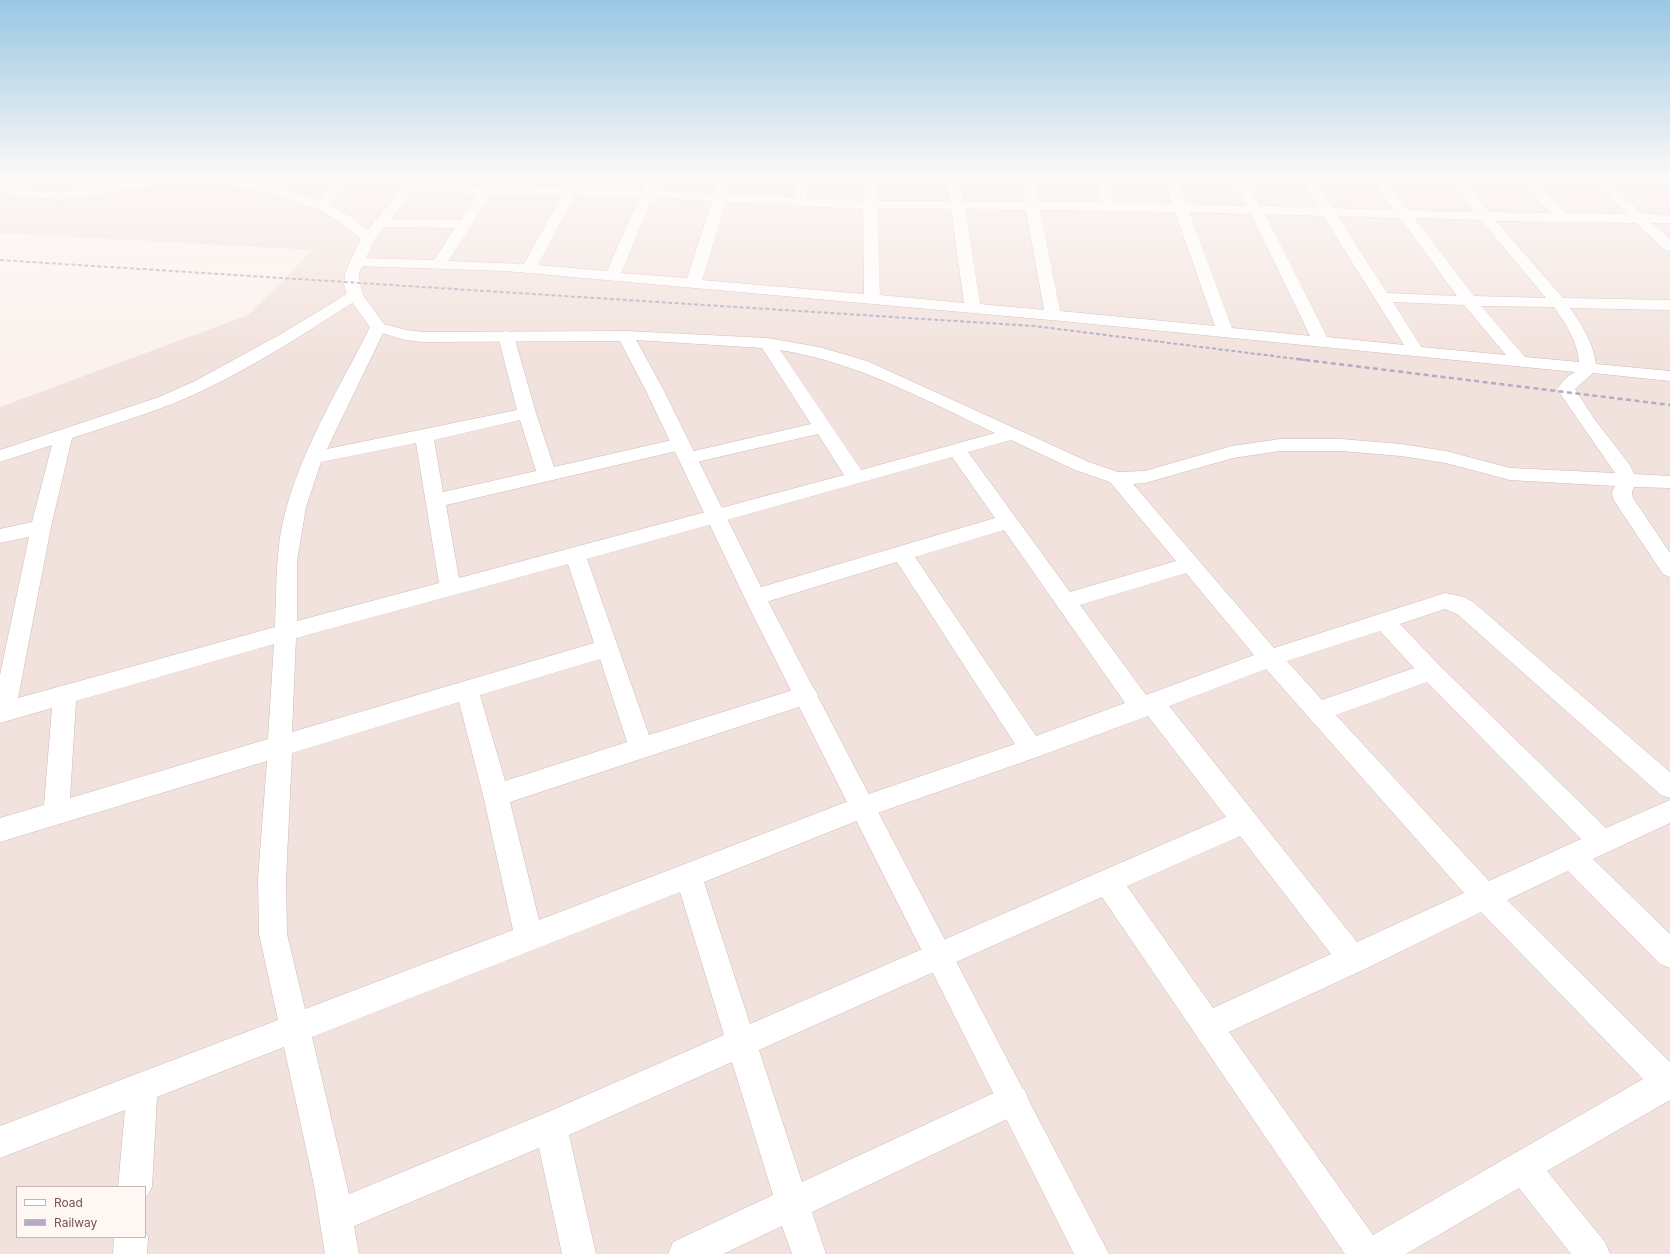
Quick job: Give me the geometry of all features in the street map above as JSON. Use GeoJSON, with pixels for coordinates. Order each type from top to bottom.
{"type":"FeatureCollection","features":[{"type":"Feature","properties":{"kind":"street"},"geometry":{"type":"LineString","coordinates":[[368,238],[352,273],[352,284],[355,295],[378,327],[405,335],[423,338],[626,336],[767,342],[813,350],[861,365],[1082,466],[1117,478],[1145,477],[1232,452],[1280,445],[1341,445],[1401,450],[1438,456],[1510,474],[1670,482]]}},
{"type":"Feature","properties":{"kind":"street"},"geometry":{"type":"LineString","coordinates":[[438,265],[456,238]]}},
{"type":"Feature","properties":{"kind":"street"},"geometry":{"type":"LineString","coordinates":[[529,269],[545,238]]}},
{"type":"Feature","properties":{"kind":"street"},"geometry":{"type":"LineString","coordinates":[[612,277],[629,238]]}},
{"type":"Feature","properties":{"kind":"street"},"geometry":{"type":"LineString","coordinates":[[693,284],[708,238]]}},
{"type":"Feature","properties":{"kind":"street"},"geometry":{"type":"LineString","coordinates":[[870,238],[872,300]]}},
{"type":"Feature","properties":{"kind":"street"},"geometry":{"type":"LineString","coordinates":[[963,238],[973,308]]}},
{"type":"Feature","properties":{"kind":"street"},"geometry":{"type":"LineString","coordinates":[[1037,238],[1053,315]]}},
{"type":"Feature","properties":{"kind":"street"},"geometry":{"type":"LineString","coordinates":[[1193,238],[1226,332]]}},
{"type":"Feature","properties":{"kind":"street"},"geometry":{"type":"LineString","coordinates":[[1269,238],[1321,342]]}},
{"type":"Feature","properties":{"kind":"street"},"geometry":{"type":"LineString","coordinates":[[1344,238],[1383,297],[1416,351]]}},
{"type":"Feature","properties":{"kind":"street"},"geometry":{"type":"LineString","coordinates":[[1422,238],[1469,301],[1519,360]]}},
{"type":"Feature","properties":{"kind":"street"},"geometry":{"type":"LineString","coordinates":[[1503,238],[1559,303],[1578,334],[1587,353],[1588,368],[1586,372],[1569,382],[1566,389],[1589,424],[1623,469],[1627,480],[1622,492],[1623,499],[1661,543],[1670,569]]}},
{"type":"Feature","properties":{"kind":"street"},"geometry":{"type":"LineString","coordinates":[[1660,238],[1670,247]]}},
{"type":"Feature","properties":{"kind":"street"},"geometry":{"type":"LineString","coordinates":[[357,262],[529,269],[1053,315],[1670,376]]}},
{"type":"Feature","properties":{"kind":"street"},"geometry":{"type":"LineString","coordinates":[[0,456],[164,401],[201,385],[287,337],[355,295]]}},
{"type":"Feature","properties":{"kind":"street"},"geometry":{"type":"LineString","coordinates":[[1383,297],[1469,301],[1670,305]]}},
{"type":"Feature","properties":{"kind":"street"},"geometry":{"type":"LineString","coordinates":[[342,1254],[337,1216],[273,934],[272,879],[286,632],[287,561],[296,507],[313,458],[378,327]]}},
{"type":"Feature","properties":{"kind":"street"},"geometry":{"type":"LineString","coordinates":[[506,336],[527,413],[547,475]]}},
{"type":"Feature","properties":{"kind":"street"},"geometry":{"type":"LineString","coordinates":[[626,336],[685,451],[756,597],[1092,1254]]}},
{"type":"Feature","properties":{"kind":"street"},"geometry":{"type":"LineString","coordinates":[[767,342],[856,478]]}},
{"type":"Feature","properties":{"kind":"street"},"geometry":{"type":"LineString","coordinates":[[313,458],[424,436],[527,413]]}},
{"type":"Feature","properties":{"kind":"street"},"geometry":{"type":"LineString","coordinates":[[435,501],[547,475],[823,427]]}},
{"type":"Feature","properties":{"kind":"street"},"geometry":{"type":"LineString","coordinates":[[64,435],[41,526],[2,712],[286,632],[717,517],[1012,434]]}},
{"type":"Feature","properties":{"kind":"street"},"geometry":{"type":"LineString","coordinates":[[424,436],[450,588]]}},
{"type":"Feature","properties":{"kind":"street"},"geometry":{"type":"LineString","coordinates":[[957,450],[1066,601],[1148,706],[1245,821],[1353,960]]}},
{"type":"Feature","properties":{"kind":"street"},"geometry":{"type":"LineString","coordinates":[[1117,478],[1270,658],[1484,896],[1669,1082],[1373,1254]]}},
{"type":"Feature","properties":{"kind":"street"},"geometry":{"type":"LineString","coordinates":[[756,597],[1009,520]]}},
{"type":"Feature","properties":{"kind":"street"},"geometry":{"type":"LineString","coordinates":[[0,536],[41,526]]}},
{"type":"Feature","properties":{"kind":"street"},"geometry":{"type":"LineString","coordinates":[[902,553],[1031,749]]}},
{"type":"Feature","properties":{"kind":"street"},"geometry":{"type":"LineString","coordinates":[[575,554],[641,747]]}},
{"type":"Feature","properties":{"kind":"street"},"geometry":{"type":"LineString","coordinates":[[1066,601],[1191,564]]}},
{"type":"Feature","properties":{"kind":"street"},"geometry":{"type":"LineString","coordinates":[[0,1142],[295,1029],[863,807],[1031,749],[1148,706],[1270,658],[1445,601],[1456,603],[1465,608],[1670,787]]}},
{"type":"Feature","properties":{"kind":"street"},"geometry":{"type":"LineString","coordinates":[[1384,621],[1431,671],[1602,842]]}},
{"type":"Feature","properties":{"kind":"street"},"geometry":{"type":"LineString","coordinates":[[0,830],[607,648]]}},
{"type":"Feature","properties":{"kind":"street"},"geometry":{"type":"LineString","coordinates":[[1318,712],[1431,671]]}},
{"type":"Feature","properties":{"kind":"street"},"geometry":{"type":"LineString","coordinates":[[467,690],[496,795],[529,938]]}},
{"type":"Feature","properties":{"kind":"street"},"geometry":{"type":"LineString","coordinates":[[56,813],[65,695]]}},
{"type":"Feature","properties":{"kind":"street"},"geometry":{"type":"LineString","coordinates":[[496,795],[806,695]]}},
{"type":"Feature","properties":{"kind":"street"},"geometry":{"type":"LineString","coordinates":[[1208,1026],[1353,960],[1484,896],[1670,811]]}},
{"type":"Feature","properties":{"kind":"street"},"geometry":{"type":"LineString","coordinates":[[337,1216],[550,1128],[1245,821]]}},
{"type":"Feature","properties":{"kind":"street"},"geometry":{"type":"LineString","coordinates":[[1570,856],[1670,954]]}},
{"type":"Feature","properties":{"kind":"street"},"geometry":{"type":"LineString","coordinates":[[689,876],[809,1254]]}},
{"type":"Feature","properties":{"kind":"street"},"geometry":{"type":"LineString","coordinates":[[1107,881],[1366,1254]]}},
{"type":"Feature","properties":{"kind":"street"},"geometry":{"type":"LineString","coordinates":[[135,1186],[142,1088]]}},
{"type":"Feature","properties":{"kind":"street"},"geometry":{"type":"LineString","coordinates":[[685,1254],[1013,1100]]}},
{"type":"Feature","properties":{"kind":"street"},"geometry":{"type":"LineString","coordinates":[[550,1128],[579,1254]]}},
{"type":"Feature","properties":{"kind":"street"},"geometry":{"type":"LineString","coordinates":[[1523,1166],[1593,1254]]}},
{"type":"Feature","properties":{"kind":"street"},"geometry":{"type":"LineString","coordinates":[[130,1254],[131,1238]]}},
{"type":"Feature","properties":{"kind":"shaded area"},"geometry":{"type":"Polygon","coordinates":[[[83,238],[1670,238],[1670,1254],[0,1254],[0,407],[248,315],[313,250],[83,238]]]}},
{"type":"Feature","properties":{"kind":"railway"},"geometry":{"type":"LineString","coordinates":[[0,260],[1034,326],[1299,359]]}},
{"type":"Feature","properties":{"kind":"railway"},"geometry":{"type":"LineString","coordinates":[[1299,359],[1670,405]]}},
{"type":"Feature","properties":{"kind":"railway"},"geometry":{"type":"LineString","coordinates":[[1299,359],[1305,360]]}}]}
